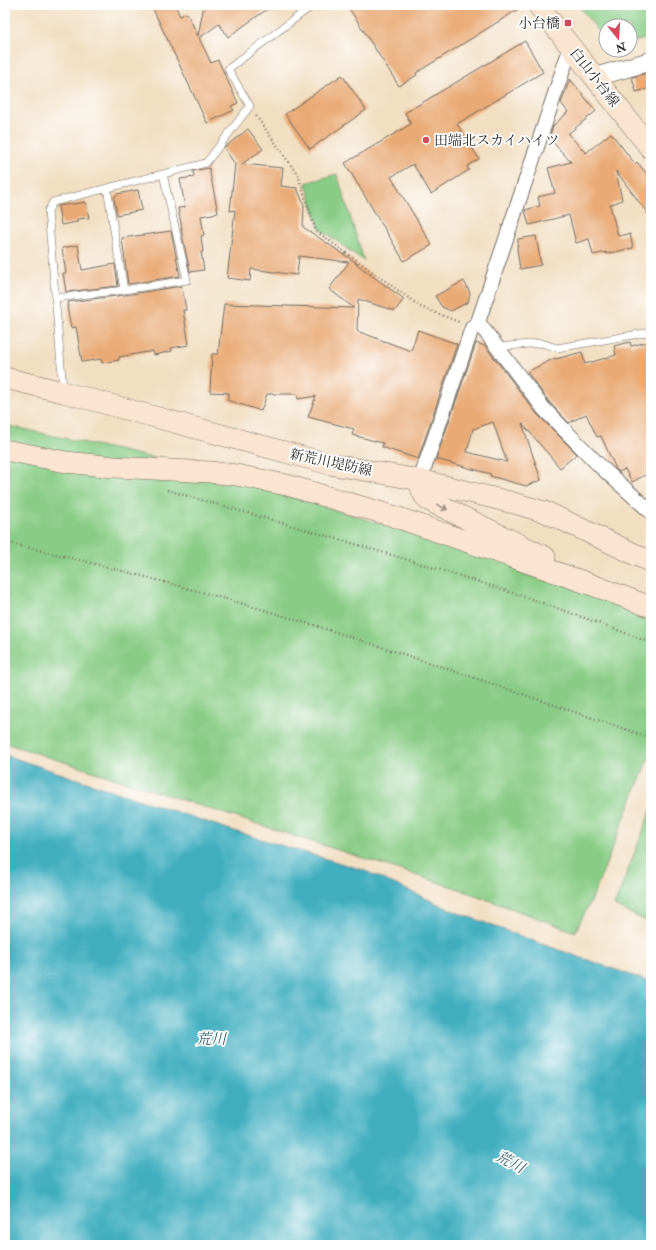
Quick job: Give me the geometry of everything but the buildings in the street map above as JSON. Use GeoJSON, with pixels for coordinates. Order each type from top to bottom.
{"type":"FeatureCollection","features":[{"type":"Feature","properties":{"kind":"main road","name":"白山小台線"},"geometry":{"type":"LineString","coordinates":[[538,5],[651,149]]}},
{"type":"Feature","properties":{"kind":"main road","name":"新荒川堤防線"},"geometry":{"type":"LineString","coordinates":[[5,378],[63,392],[329,464],[420,480],[476,493],[548,513],[651,562]]}},
{"type":"Feature","properties":{"kind":"main road"},"geometry":{"type":"LineString","coordinates":[[5,450],[66,462],[114,467],[210,472],[236,475],[287,485],[392,516],[587,583],[651,607]]}},
{"type":"Feature","properties":{"kind":"main road"},"geometry":{"type":"LineString","coordinates":[[420,480],[420,489],[428,500],[546,557],[587,583]]}},
{"type":"Feature","properties":{"kind":"street"},"geometry":{"type":"LineString","coordinates":[[420,480],[475,325],[570,46]]}},
{"type":"Feature","properties":{"kind":"street"},"geometry":{"type":"LineString","coordinates":[[595,77],[651,61]]}},
{"type":"Feature","properties":{"kind":"street"},"geometry":{"type":"LineString","coordinates":[[475,325],[498,348],[544,409],[601,467],[651,512]]}},
{"type":"Feature","properties":{"kind":"lane"},"geometry":{"type":"LineString","coordinates":[[63,392],[48,211],[53,202],[206,163],[250,106],[228,68],[312,5]]}},
{"type":"Feature","properties":{"kind":"lane"},"geometry":{"type":"LineString","coordinates":[[55,298],[124,290],[187,280],[163,174]]}},
{"type":"Feature","properties":{"kind":"lane"},"geometry":{"type":"LineString","coordinates":[[107,188],[124,290]]}},
{"type":"Feature","properties":{"kind":"lane"},"geometry":{"type":"LineString","coordinates":[[498,348],[542,343],[557,348],[651,332]]}},
{"type":"Feature","properties":{"kind":"path"},"geometry":{"type":"LineString","coordinates":[[250,106],[298,175],[316,231],[421,307],[475,325]]}},
{"type":"Feature","properties":{"kind":"path"},"geometry":{"type":"LineString","coordinates":[[160,488],[496,586],[651,643]]}},
{"type":"Feature","properties":{"kind":"path"},"geometry":{"type":"LineString","coordinates":[[5,542],[135,573],[270,612],[414,658],[651,738]]}},
{"type":"Feature","properties":{"kind":"green space"},"geometry":{"type":"Polygon","coordinates":[[[578,5],[651,5],[651,37],[638,41],[638,18],[598,18],[598,31],[578,5]]]}},
{"type":"Feature","properties":{"kind":"green space"},"geometry":{"type":"Polygon","coordinates":[[[337,174],[364,261],[320,229],[306,183],[337,174]]]}},
{"type":"Feature","properties":{"kind":"green space"},"geometry":{"type":"Polygon","coordinates":[[[5,425],[194,467],[504,561],[651,618],[651,760],[648,759],[594,894],[575,932],[456,888],[5,743],[5,425]]]}},
{"type":"Feature","properties":{"kind":"green space"},"geometry":{"type":"Polygon","coordinates":[[[651,810],[651,923],[614,906],[651,810]]]}},
{"type":"Feature","properties":{"kind":"water","name":"荒川"},"geometry":{"type":"Polygon","coordinates":[[[5,755],[231,830],[363,870],[456,912],[651,982],[651,1245],[5,1245],[5,755]]]}},
{"type":"Feature","properties":{"kind":"place","name":"小台橋"},"geometry":{"type":"Point","coordinates":[568,23]}},
{"type":"Feature","properties":{"kind":"place","name":"田端北スカイハイツ"},"geometry":{"type":"Point","coordinates":[426,140]}}]}
